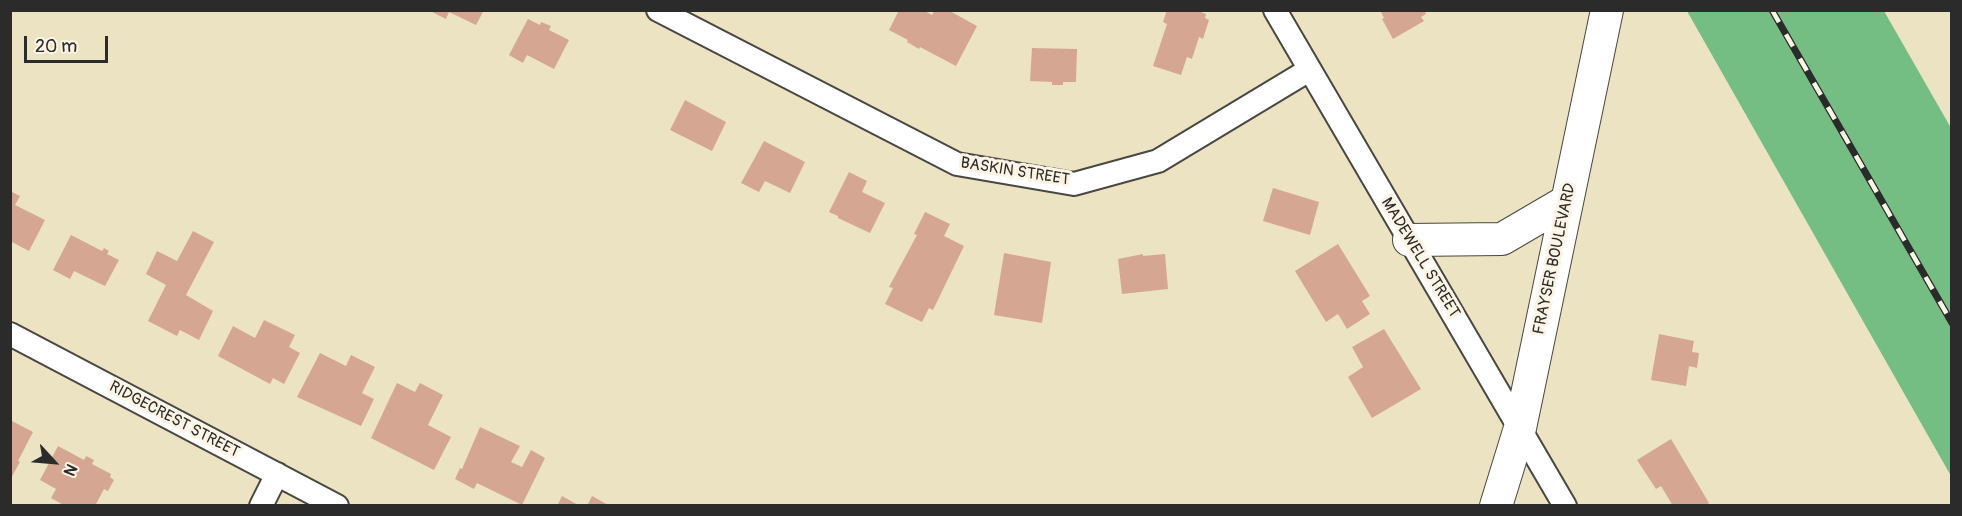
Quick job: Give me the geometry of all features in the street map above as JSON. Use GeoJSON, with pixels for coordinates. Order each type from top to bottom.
{"type":"FeatureCollection","features":[{"type":"Feature","properties":{"kind":"main road","name":"FRAYSER BOULEVARD"},"geometry":{"type":"LineString","coordinates":[[1496,506],[1520,428],[1607,10]]}},
{"type":"Feature","properties":{"kind":"main road"},"geometry":{"type":"LineString","coordinates":[[1409,240],[1502,239],[1567,201]]}},
{"type":"Feature","properties":{"kind":"street","name":"BASKIN STREET"},"geometry":{"type":"LineString","coordinates":[[658,10],[957,164],[1074,183],[1158,161],[1309,70]]}},
{"type":"Feature","properties":{"kind":"street","name":"MADEWELL STREET"},"geometry":{"type":"LineString","coordinates":[[1275,10],[1565,506]]}},
{"type":"Feature","properties":{"kind":"street","name":"RIDGECREST STREET"},"geometry":{"type":"LineString","coordinates":[[10,334],[337,506]]}},
{"type":"Feature","properties":{"kind":"street"},"geometry":{"type":"LineString","coordinates":[[261,506],[277,474]]}},
{"type":"Feature","properties":{"kind":"green space"},"geometry":{"type":"Polygon","coordinates":[[[1687,11],[1884,11],[1951,128],[1951,476],[1687,11]]]}},
{"type":"Feature","properties":{"kind":"building"},"geometry":{"type":"Polygon","coordinates":[[[428,10],[484,10],[476,25],[449,12],[446,19],[428,10]]]}},
{"type":"Feature","properties":{"kind":"building"},"geometry":{"type":"Polygon","coordinates":[[[899,10],[923,10],[932,15],[935,10],[948,10],[977,26],[956,66],[920,47],[919,49],[889,30],[899,10]]]}},
{"type":"Feature","properties":{"kind":"building"},"geometry":{"type":"Polygon","coordinates":[[[1167,10],[1195,10],[1206,14],[1205,18],[1209,20],[1203,39],[1199,37],[1192,59],[1187,57],[1181,75],[1153,66],[1167,24],[1163,22],[1167,10]]]}},
{"type":"Feature","properties":{"kind":"building"},"geometry":{"type":"Polygon","coordinates":[[[1380,10],[1424,10],[1426,14],[1421,17],[1424,21],[1393,39],[1382,19],[1384,18],[1380,10]]]}},
{"type":"Feature","properties":{"kind":"building"},"geometry":{"type":"Polygon","coordinates":[[[528,19],[540,25],[541,22],[551,26],[549,30],[569,40],[554,69],[527,55],[523,63],[509,55],[528,19]]]}},
{"type":"Feature","properties":{"kind":"building"},"geometry":{"type":"Polygon","coordinates":[[[1032,48],[1077,49],[1076,82],[1052,85],[1052,82],[1030,81],[1032,48]]]}},
{"type":"Feature","properties":{"kind":"building"},"geometry":{"type":"Polygon","coordinates":[[[685,100],[726,122],[712,151],[670,130],[685,100]]]}},
{"type":"Feature","properties":{"kind":"building"},"geometry":{"type":"Polygon","coordinates":[[[764,141],[805,162],[790,193],[765,181],[759,192],[741,183],[764,141]]]}},
{"type":"Feature","properties":{"kind":"building"},"geometry":{"type":"Polygon","coordinates":[[[849,172],[867,181],[862,192],[885,203],[870,233],[829,212],[849,172]]]}},
{"type":"Feature","properties":{"kind":"building"},"geometry":{"type":"Polygon","coordinates":[[[1273,188],[1319,202],[1310,235],[1263,221],[1273,188]]]}},
{"type":"Feature","properties":{"kind":"building"},"geometry":{"type":"Polygon","coordinates":[[[10,191],[20,196],[15,205],[45,220],[29,251],[10,241],[10,191]]]}},
{"type":"Feature","properties":{"kind":"building"},"geometry":{"type":"Polygon","coordinates":[[[925,212],[950,224],[944,236],[964,246],[933,310],[929,308],[922,322],[885,304],[893,288],[889,287],[917,235],[914,234],[925,212]]]}},
{"type":"Feature","properties":{"kind":"building"},"geometry":{"type":"Polygon","coordinates":[[[193,231],[214,242],[186,295],[213,311],[199,340],[180,330],[177,336],[148,321],[166,285],[146,274],[157,251],[177,261],[193,231]]]}},
{"type":"Feature","properties":{"kind":"building"},"geometry":{"type":"Polygon","coordinates":[[[71,235],[102,251],[104,248],[109,251],[107,254],[119,260],[105,286],[74,271],[70,279],[53,270],[71,235]]]}},
{"type":"Feature","properties":{"kind":"building"},"geometry":{"type":"Polygon","coordinates":[[[1338,244],[1370,296],[1362,301],[1370,314],[1347,329],[1338,314],[1326,322],[1295,271],[1338,244]]]}},
{"type":"Feature","properties":{"kind":"building"},"geometry":{"type":"Polygon","coordinates":[[[1004,253],[1051,262],[1042,323],[994,315],[1004,253]]]}},
{"type":"Feature","properties":{"kind":"building"},"geometry":{"type":"Polygon","coordinates":[[[1143,254],[1143,256],[1165,254],[1168,289],[1122,294],[1118,259],[1143,254]]]}},
{"type":"Feature","properties":{"kind":"building"},"geometry":{"type":"Polygon","coordinates":[[[264,320],[295,335],[289,347],[300,353],[284,384],[273,378],[270,384],[218,356],[233,326],[255,338],[264,320]]]}},
{"type":"Feature","properties":{"kind":"building"},"geometry":{"type":"Polygon","coordinates":[[[1384,329],[1421,389],[1372,418],[1348,377],[1363,367],[1352,347],[1384,329]]]}},
{"type":"Feature","properties":{"kind":"building"},"geometry":{"type":"Polygon","coordinates":[[[1659,334],[1694,341],[1692,352],[1699,353],[1697,368],[1689,366],[1686,386],[1651,380],[1659,334]]]}},
{"type":"Feature","properties":{"kind":"building"},"geometry":{"type":"Polygon","coordinates":[[[320,353],[346,366],[351,355],[375,367],[362,393],[374,399],[361,426],[297,397],[320,353]]]}},
{"type":"Feature","properties":{"kind":"building"},"geometry":{"type":"Polygon","coordinates":[[[397,383],[415,392],[420,383],[443,395],[428,425],[451,437],[434,470],[371,438],[397,383]]]}},
{"type":"Feature","properties":{"kind":"building"},"geometry":{"type":"Polygon","coordinates":[[[10,420],[33,432],[10,480],[10,420]]]}},
{"type":"Feature","properties":{"kind":"building"},"geometry":{"type":"Polygon","coordinates":[[[480,427],[520,446],[511,462],[522,467],[531,450],[545,458],[522,505],[477,483],[474,489],[455,479],[460,468],[462,469],[480,427]]]}},
{"type":"Feature","properties":{"kind":"building"},"geometry":{"type":"Polygon","coordinates":[[[1671,439],[1709,503],[1705,506],[1673,506],[1661,486],[1656,489],[1637,460],[1671,439]]]}},
{"type":"Feature","properties":{"kind":"building"},"geometry":{"type":"Polygon","coordinates":[[[58,446],[84,460],[86,456],[94,460],[92,464],[111,474],[110,477],[114,480],[108,491],[104,489],[95,506],[65,506],[51,498],[56,489],[40,480],[58,446]]]}},
{"type":"Feature","properties":{"kind":"building"},"geometry":{"type":"Polygon","coordinates":[[[562,496],[580,506],[557,506],[562,496]]]}},
{"type":"Feature","properties":{"kind":"building"},"geometry":{"type":"Polygon","coordinates":[[[592,496],[610,506],[587,506],[592,496]]]}},
{"type":"Feature","properties":{"kind":"railway"},"geometry":{"type":"LineString","coordinates":[[1772,10],[1952,323]]}}]}
